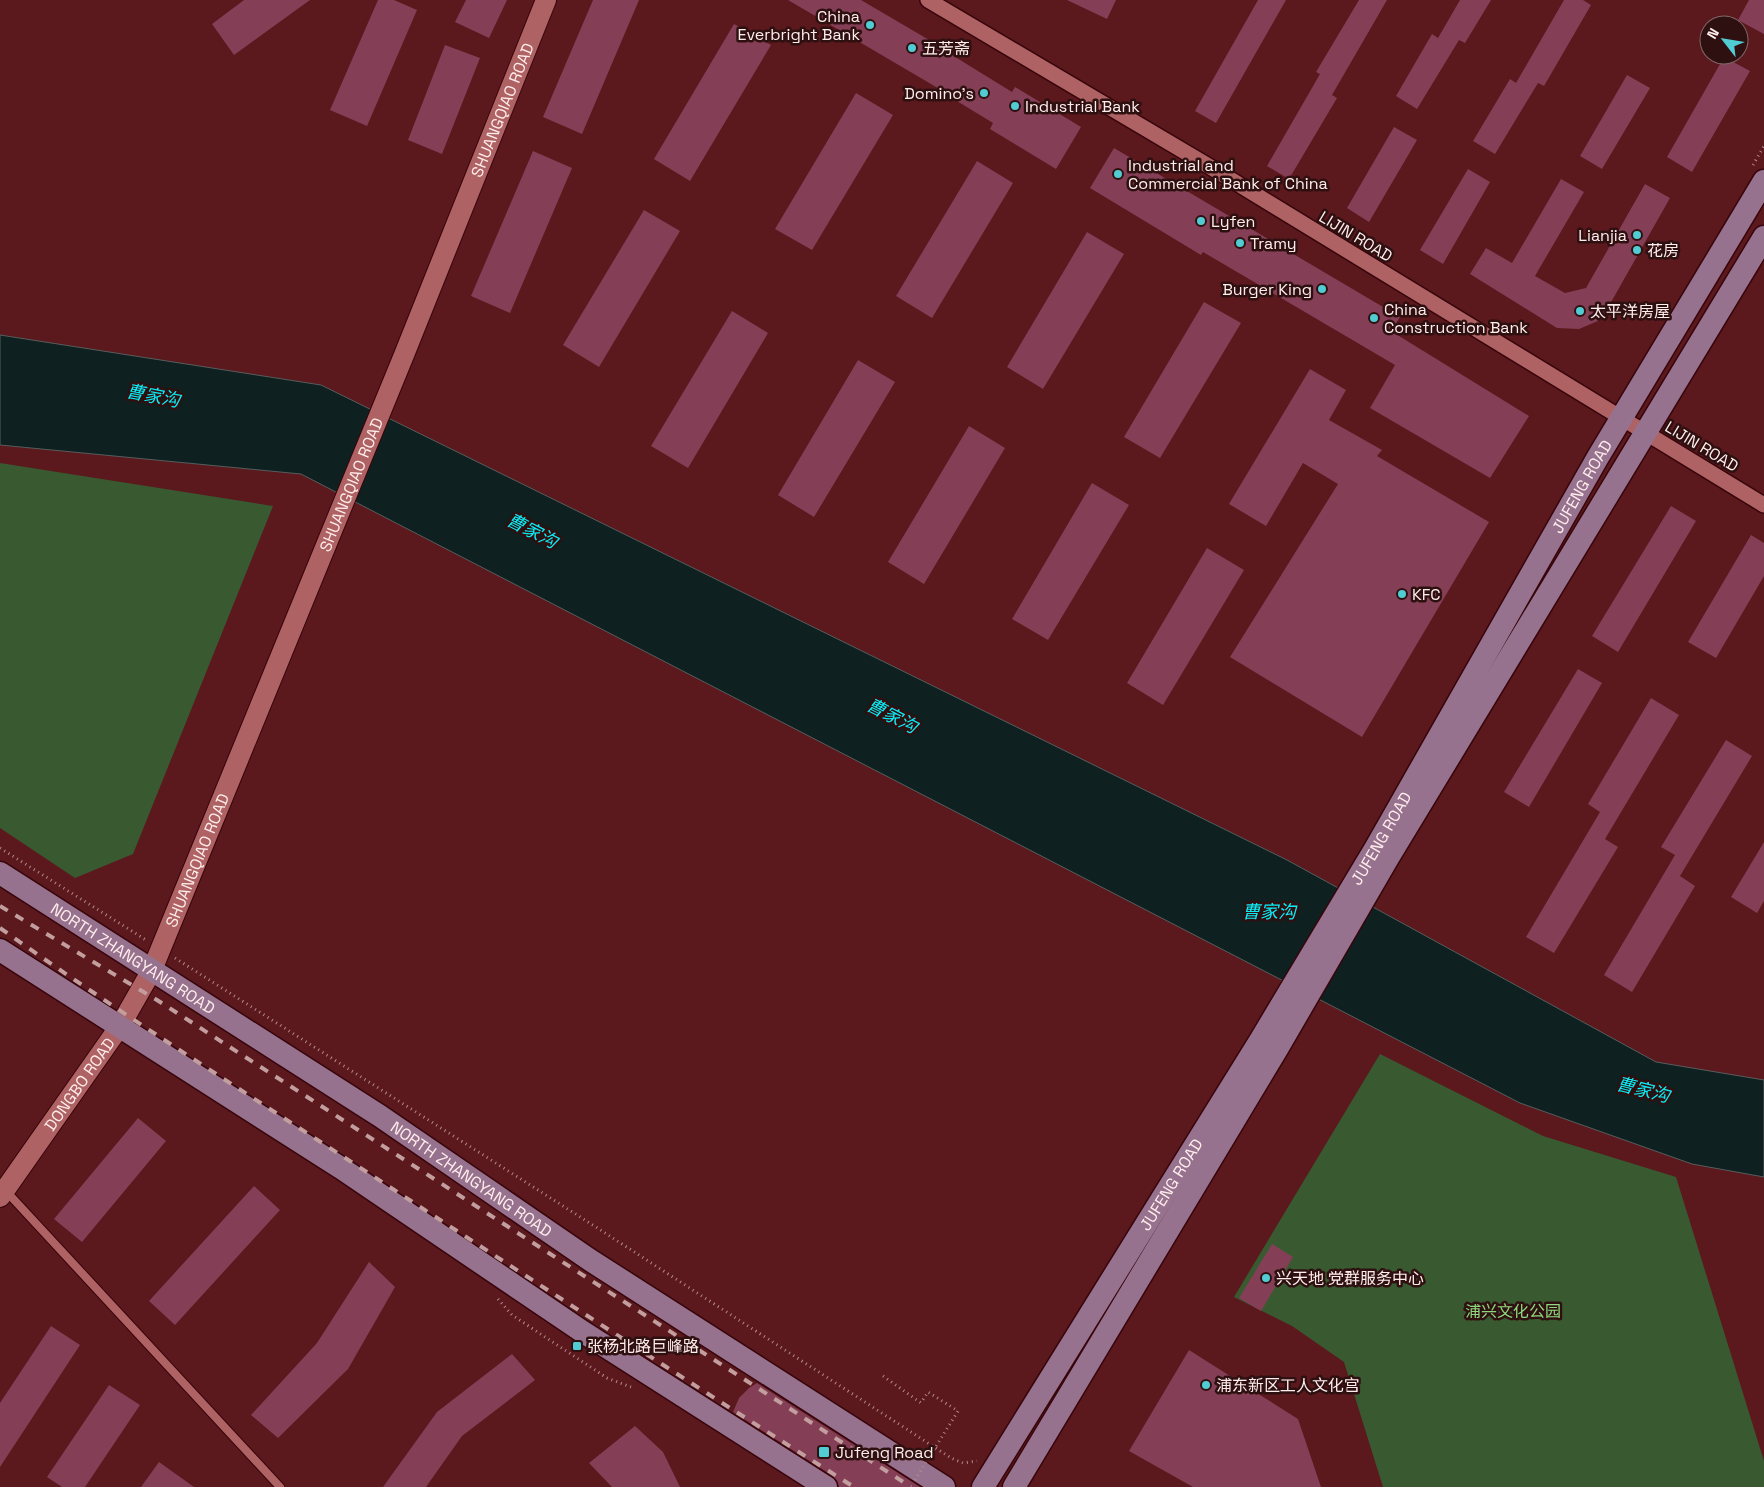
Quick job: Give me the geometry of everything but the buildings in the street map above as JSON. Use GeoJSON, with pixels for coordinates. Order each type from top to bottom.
{"type":"FeatureCollection","features":[{"type":"Feature","properties":{"kind":"main road","name":"JUFENG ROAD"},"geometry":{"type":"LineString","coordinates":[[1382,854],[1621,418],[1764,181]]}},
{"type":"Feature","properties":{"kind":"main road","name":"JUFENG ROAD"},"geometry":{"type":"LineString","coordinates":[[1014,1487],[1269,1044],[1382,854],[1646,433],[1764,237]]}},
{"type":"Feature","properties":{"kind":"main road","name":"NORTH ZHANGYANG ROAD"},"geometry":{"type":"LineString","coordinates":[[0,873],[380,1116],[590,1260],[944,1487]]}},
{"type":"Feature","properties":{"kind":"main road"},"geometry":{"type":"LineString","coordinates":[[0,950],[341,1168],[584,1332],[826,1487]]}},
{"type":"Feature","properties":{"kind":"main road","name":"JUFENG ROAD"},"geometry":{"type":"LineString","coordinates":[[983,1487],[1269,1044]]}},
{"type":"Feature","properties":{"kind":"street","name":"SHUANGQIAO ROAD"},"geometry":{"type":"LineString","coordinates":[[152,970],[404,355],[546,0]]}},
{"type":"Feature","properties":{"kind":"street","name":"LIJIN ROAD"},"geometry":{"type":"LineString","coordinates":[[928,0],[1212,168],[1764,505]]}},
{"type":"Feature","properties":{"kind":"street","name":"DONGBO ROAD"},"geometry":{"type":"LineString","coordinates":[[2,1190],[120,1026],[152,970]]}},
{"type":"Feature","properties":{"kind":"lane"},"geometry":{"type":"LineString","coordinates":[[2,1190],[280,1487]]}},
{"type":"Feature","properties":{"kind":"path"},"geometry":{"type":"LineString","coordinates":[[0,848],[607,1234],[951,1458],[963,1463],[977,1461],[983,1456]]}},
{"type":"Feature","properties":{"kind":"path"},"geometry":{"type":"LineString","coordinates":[[493,1293],[512,1315],[607,1378],[634,1388]]}},
{"type":"Feature","properties":{"kind":"path"},"geometry":{"type":"LineString","coordinates":[[883,1376],[921,1402],[928,1392],[958,1411],[915,1480]]}},
{"type":"Feature","properties":{"kind":"green space"},"geometry":{"type":"Polygon","coordinates":[[[0,463],[273,506],[133,854],[75,878],[0,828],[0,463]]]}},
{"type":"Feature","properties":{"kind":"green space","name":"浦兴文化公园"},"geometry":{"type":"Polygon","coordinates":[[[1380,1054],[1543,1136],[1676,1177],[1764,1461],[1764,1487],[1383,1487],[1344,1362],[1292,1326],[1234,1297],[1380,1054]]]}},
{"type":"Feature","properties":{"kind":"water","name":"曹家沟"},"geometry":{"type":"Polygon","coordinates":[[[0,335],[321,385],[1287,860],[1656,1062],[1764,1080],[1764,1177],[1692,1164],[1520,1103],[301,474],[0,445],[0,335]]]}},
{"type":"Feature","properties":{"kind":"railway"},"geometry":{"type":"LineString","coordinates":[[0,906],[157,1000],[911,1487]]}},
{"type":"Feature","properties":{"kind":"railway"},"geometry":{"type":"LineString","coordinates":[[0,928],[223,1079],[854,1487]]}},
{"type":"Feature","properties":{"kind":"place","name":"China Everbright Bank"},"geometry":{"type":"Point","coordinates":[870,25]}},
{"type":"Feature","properties":{"kind":"place","name":"五芳斋"},"geometry":{"type":"Point","coordinates":[912,48]}},
{"type":"Feature","properties":{"kind":"place","name":"Domino's"},"geometry":{"type":"Point","coordinates":[984,93]}},
{"type":"Feature","properties":{"kind":"place","name":"Industrial Bank"},"geometry":{"type":"Point","coordinates":[1015,106]}},
{"type":"Feature","properties":{"kind":"place","name":"Industrial and Commercial Bank of China"},"geometry":{"type":"Point","coordinates":[1118,174]}},
{"type":"Feature","properties":{"kind":"place","name":"Lyfen"},"geometry":{"type":"Point","coordinates":[1201,221]}},
{"type":"Feature","properties":{"kind":"place","name":"Lianjia"},"geometry":{"type":"Point","coordinates":[1637,235]}},
{"type":"Feature","properties":{"kind":"place","name":"Tramy"},"geometry":{"type":"Point","coordinates":[1240,243]}},
{"type":"Feature","properties":{"kind":"place","name":"花房"},"geometry":{"type":"Point","coordinates":[1637,250]}},
{"type":"Feature","properties":{"kind":"place","name":"Burger King"},"geometry":{"type":"Point","coordinates":[1322,289]}},
{"type":"Feature","properties":{"kind":"place","name":"太平洋房屋"},"geometry":{"type":"Point","coordinates":[1580,311]}},
{"type":"Feature","properties":{"kind":"place","name":"China Construction Bank"},"geometry":{"type":"Point","coordinates":[1374,318]}},
{"type":"Feature","properties":{"kind":"place","name":"KFC"},"geometry":{"type":"Point","coordinates":[1402,594]}},
{"type":"Feature","properties":{"kind":"place","name":"兴天地 党群服务中心"},"geometry":{"type":"Point","coordinates":[1266,1278]}},
{"type":"Feature","properties":{"kind":"place","name":"张杨北路巨峰路"},"geometry":{"type":"Point","coordinates":[577,1346]}},
{"type":"Feature","properties":{"kind":"place","name":"浦东新区工人文化宫"},"geometry":{"type":"Point","coordinates":[1206,1385]}},
{"type":"Feature","properties":{"kind":"place","name":"Jufeng Road"},"geometry":{"type":"Point","coordinates":[824,1452]}}]}
